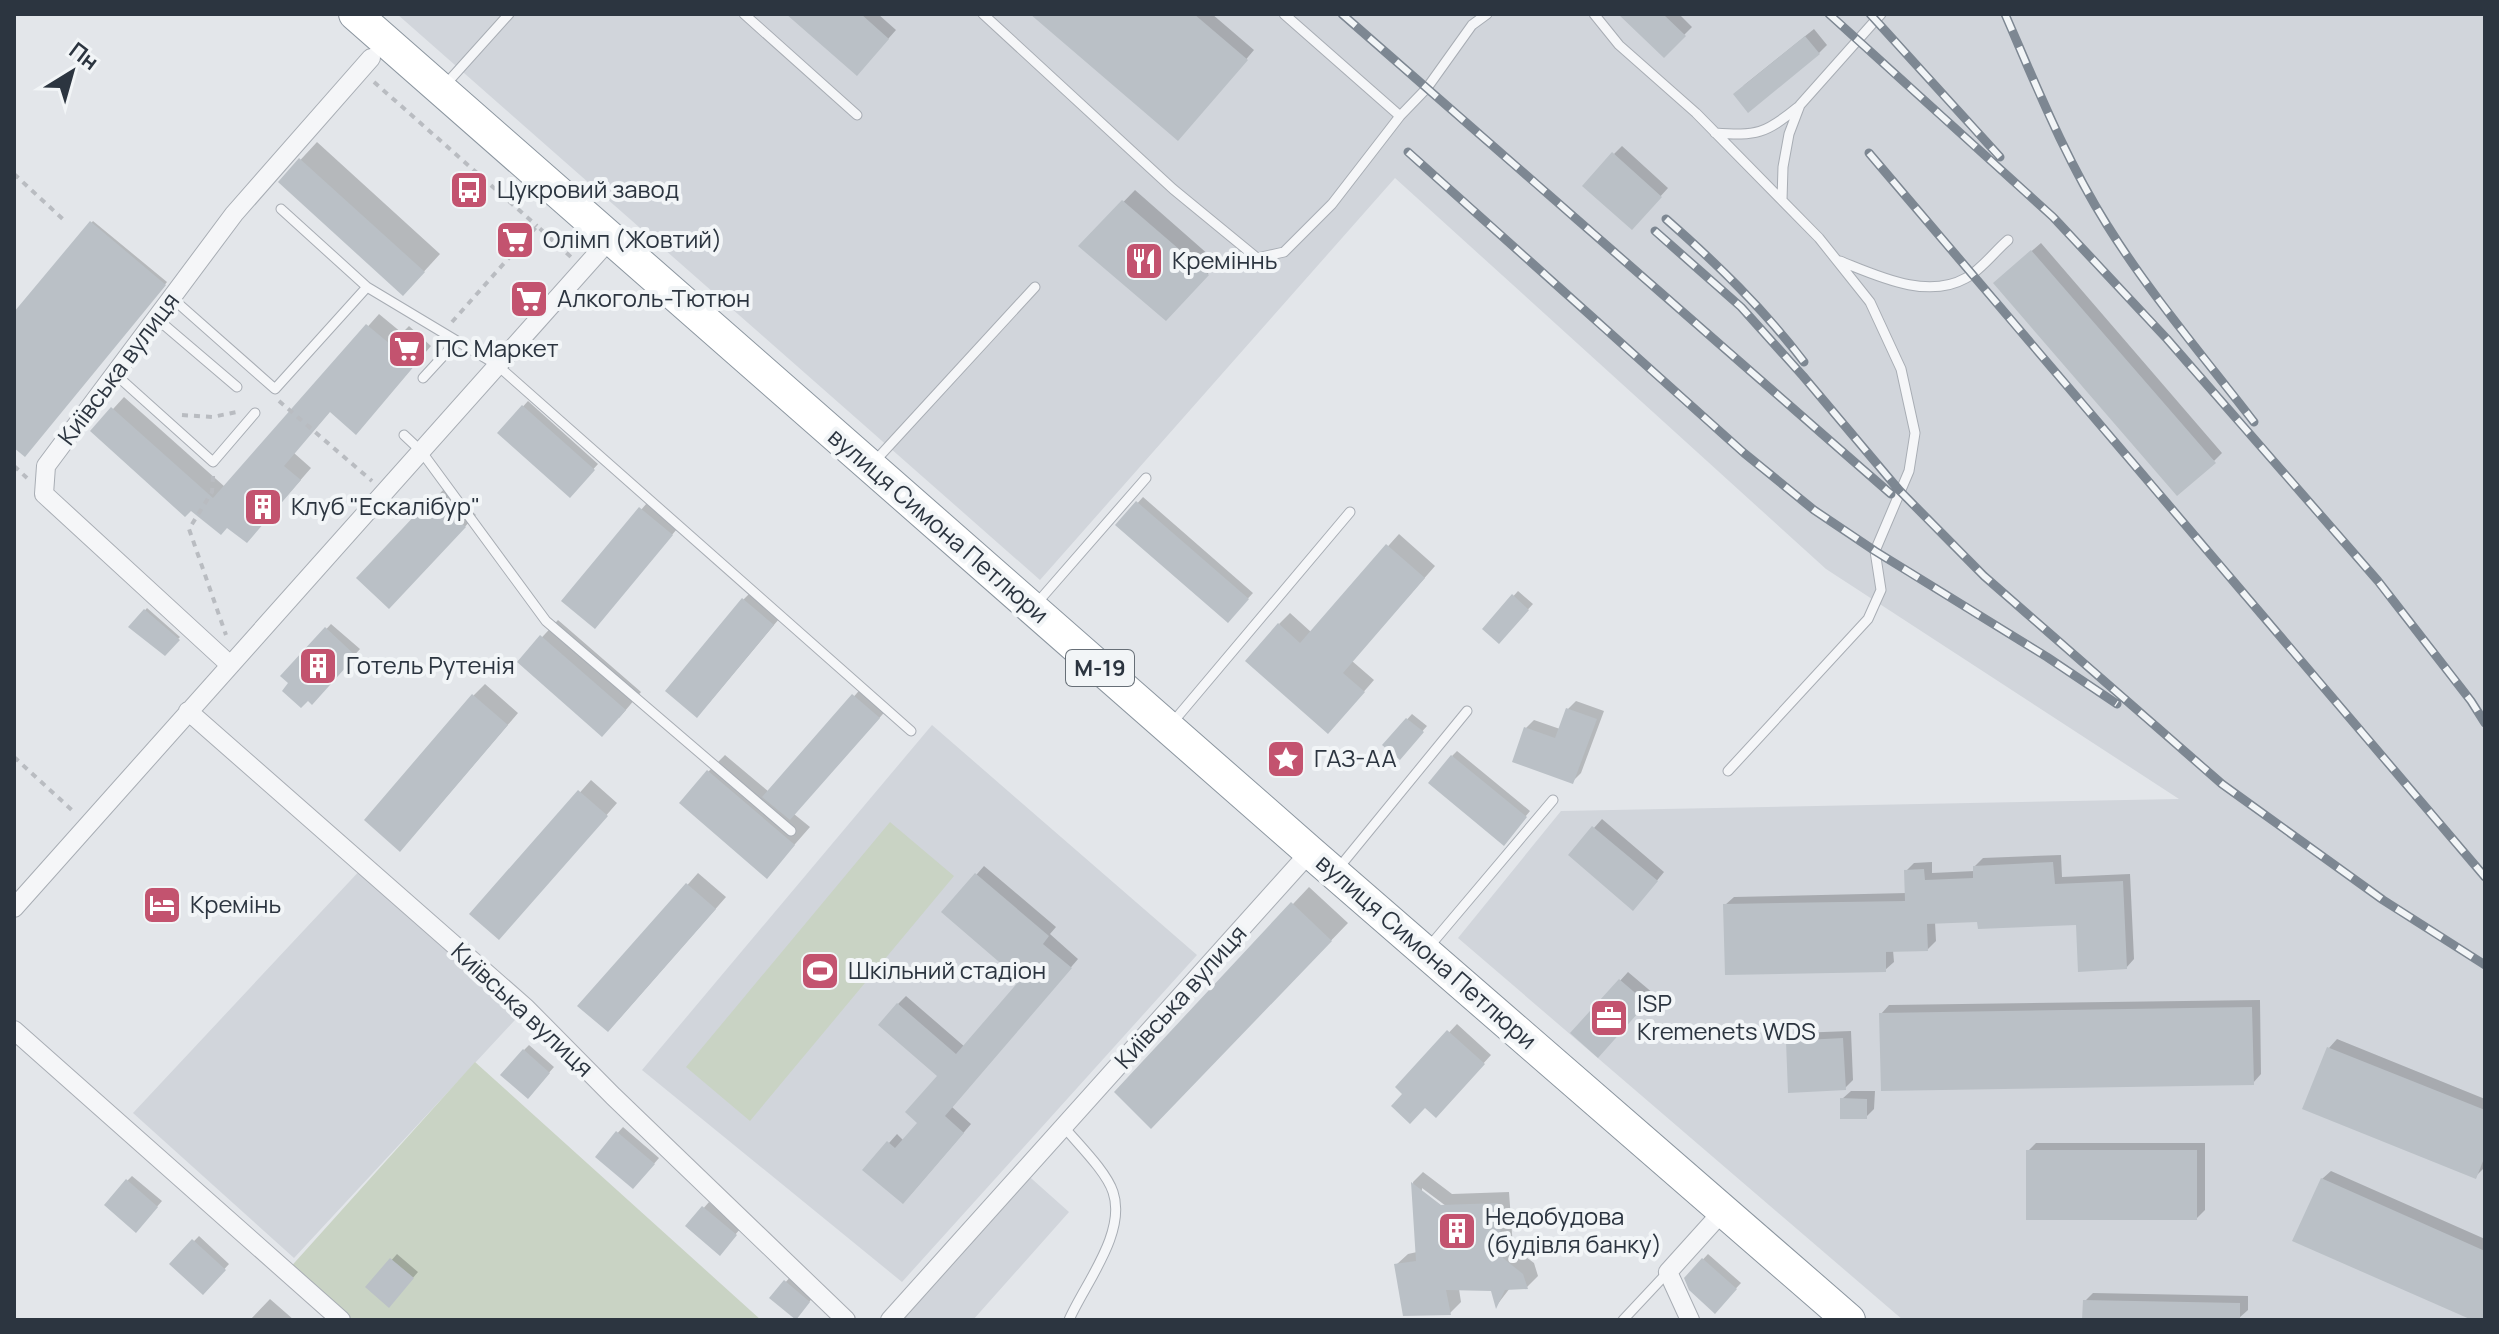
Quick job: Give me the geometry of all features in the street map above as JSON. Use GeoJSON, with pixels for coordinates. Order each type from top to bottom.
{"type":"FeatureCollection","features":[{"type":"Feature","properties":{"kind":"highway","name":"вулиця Симона Петлюри"},"geometry":{"type":"LineString","coordinates":[[355,14],[1168,728],[1849,1320]]}},
{"type":"Feature","properties":{"kind":"street","name":"Київська вулиця"},"geometry":{"type":"LineString","coordinates":[[232,661],[44,494],[46,466],[234,214],[366,64]]}},
{"type":"Feature","properties":{"kind":"street"},"geometry":{"type":"LineString","coordinates":[[14,908],[611,238]]}},
{"type":"Feature","properties":{"kind":"street","name":"Київська вулиця"},"geometry":{"type":"LineString","coordinates":[[188,711],[526,1008],[846,1320]]}},
{"type":"Feature","properties":{"kind":"street","name":"Київська вулиця"},"geometry":{"type":"LineString","coordinates":[[890,1320],[1310,852]]}},
{"type":"Feature","properties":{"kind":"street"},"geometry":{"type":"LineString","coordinates":[[14,1030],[341,1320]]}},
{"type":"Feature","properties":{"kind":"street"},"geometry":{"type":"LineString","coordinates":[[1690,1320],[1668,1272],[1723,1211]]}},
{"type":"Feature","properties":{"kind":"lane"},"geometry":{"type":"LineString","coordinates":[[441,90],[509,14]]}},
{"type":"Feature","properties":{"kind":"lane"},"geometry":{"type":"LineString","coordinates":[[744,14],[857,115]]}},
{"type":"Feature","properties":{"kind":"lane"},"geometry":{"type":"LineString","coordinates":[[983,14],[1173,189],[1257,258],[1284,252],[1332,204],[1400,116],[1427,88],[1472,25],[1487,14]]}},
{"type":"Feature","properties":{"kind":"lane"},"geometry":{"type":"LineString","coordinates":[[1284,14],[1400,116]]}},
{"type":"Feature","properties":{"kind":"lane"},"geometry":{"type":"LineString","coordinates":[[1594,14],[1619,45],[1782,200],[1837,260],[1870,302],[1901,369],[1915,433],[1909,471],[1875,551],[1881,590],[1868,619],[1728,771]]}},
{"type":"Feature","properties":{"kind":"lane"},"geometry":{"type":"LineString","coordinates":[[1715,133],[1748,135],[1776,125],[1800,105],[1881,14]]}},
{"type":"Feature","properties":{"kind":"lane"},"geometry":{"type":"LineString","coordinates":[[1782,200],[1787,145],[1800,105]]}},
{"type":"Feature","properties":{"kind":"lane"},"geometry":{"type":"LineString","coordinates":[[281,209],[367,287],[497,365],[911,731]]}},
{"type":"Feature","properties":{"kind":"lane"},"geometry":{"type":"LineString","coordinates":[[1837,260],[1889,280],[1931,288],[1967,278],[2008,240]]}},
{"type":"Feature","properties":{"kind":"lane"},"geometry":{"type":"LineString","coordinates":[[172,298],[275,389],[367,287]]}},
{"type":"Feature","properties":{"kind":"lane"},"geometry":{"type":"LineString","coordinates":[[870,466],[1035,287]]}},
{"type":"Feature","properties":{"kind":"lane"},"geometry":{"type":"LineString","coordinates":[[156,318],[237,387]]}},
{"type":"Feature","properties":{"kind":"lane"},"geometry":{"type":"LineString","coordinates":[[423,378],[457,341]]}},
{"type":"Feature","properties":{"kind":"lane"},"geometry":{"type":"LineString","coordinates":[[115,374],[213,462],[252,411]]}},
{"type":"Feature","properties":{"kind":"lane"},"geometry":{"type":"LineString","coordinates":[[404,435],[421,451],[546,621],[791,831]]}},
{"type":"Feature","properties":{"kind":"lane"},"geometry":{"type":"LineString","coordinates":[[1032,608],[1146,478]]}},
{"type":"Feature","properties":{"kind":"lane"},"geometry":{"type":"LineString","coordinates":[[1168,728],[1350,512]]}},
{"type":"Feature","properties":{"kind":"lane"},"geometry":{"type":"LineString","coordinates":[[1335,873],[1467,711]]}},
{"type":"Feature","properties":{"kind":"lane"},"geometry":{"type":"LineString","coordinates":[[1426,950],[1553,800]]}},
{"type":"Feature","properties":{"kind":"lane"},"geometry":{"type":"LineString","coordinates":[[1064,1127],[1113,1192],[1116,1215],[1098,1268],[1075,1304],[1069,1320]]}},
{"type":"Feature","properties":{"kind":"lane"},"geometry":{"type":"LineString","coordinates":[[1623,1320],[1668,1272]]}},
{"type":"Feature","properties":{"kind":"path"},"geometry":{"type":"LineString","coordinates":[[366,64],[581,266]]}},
{"type":"Feature","properties":{"kind":"path"},"geometry":{"type":"LineString","coordinates":[[14,174],[66,222]]}},
{"type":"Feature","properties":{"kind":"path"},"geometry":{"type":"LineString","coordinates":[[442,332],[537,226]]}},
{"type":"Feature","properties":{"kind":"path"},"geometry":{"type":"LineString","coordinates":[[271,394],[384,492]]}},
{"type":"Feature","properties":{"kind":"path"},"geometry":{"type":"LineString","coordinates":[[157,413],[212,417],[252,411]]}},
{"type":"Feature","properties":{"kind":"path"},"geometry":{"type":"LineString","coordinates":[[213,462],[212,492],[189,529],[232,661]]}},
{"type":"Feature","properties":{"kind":"path"},"geometry":{"type":"LineString","coordinates":[[14,757],[88,825]]}},
{"type":"Feature","properties":{"kind":"shaded area"},"geometry":{"type":"Polygon","coordinates":[[[397,14],[2485,14],[2485,1320],[1903,1320],[1458,938],[1561,811],[2179,799],[1826,569],[1395,178],[1040,580],[397,14]]]}},
{"type":"Feature","properties":{"kind":"shaded area"},"geometry":{"type":"Polygon","coordinates":[[[932,725],[1197,955],[902,1282],[642,1070],[932,725]]]}},
{"type":"Feature","properties":{"kind":"shaded area"},"geometry":{"type":"Polygon","coordinates":[[[364,866],[526,1008],[294,1258],[133,1113],[364,866]]]}},
{"type":"Feature","properties":{"kind":"shaded area"},"geometry":{"type":"Polygon","coordinates":[[[1023,1171],[1069,1212],[973,1320],[891,1320],[1023,1171]]]}},
{"type":"Feature","properties":{"kind":"green space","name":"Шкільний стадіон"},"geometry":{"type":"Polygon","coordinates":[[[890,822],[954,876],[750,1121],[686,1067],[890,822]]]}},
{"type":"Feature","properties":{"kind":"green space"},"geometry":{"type":"Polygon","coordinates":[[[475,1062],[761,1320],[341,1320],[287,1271],[475,1062]]]}},
{"type":"Feature","properties":{"kind":"building"},"geometry":{"type":"Polygon","coordinates":[[[786,14],[861,14],[889,39],[857,76],[786,14]]]}},
{"type":"Feature","properties":{"kind":"building"},"geometry":{"type":"Polygon","coordinates":[[[1030,14],[1194,14],[1248,60],[1178,141],[1030,14]]]}},
{"type":"Feature","properties":{"kind":"building"},"geometry":{"type":"Polygon","coordinates":[[[1618,14],[1663,14],[1686,36],[1664,58],[1618,14]]]}},
{"type":"Feature","properties":{"kind":"building"},"geometry":{"type":"Polygon","coordinates":[[[1805,36],[1820,54],[1748,113],[1733,94],[1805,36]]]}},
{"type":"Feature","properties":{"kind":"building"},"geometry":{"type":"Polygon","coordinates":[[[1612,152],[1662,197],[1632,230],[1582,186],[1612,152]]]}},
{"type":"Feature","properties":{"kind":"building"},"geometry":{"type":"Polygon","coordinates":[[[299,158],[425,272],[403,296],[278,182],[299,158]]]}},
{"type":"Feature","properties":{"kind":"building","name":"Креміннь"},"geometry":{"type":"Polygon","coordinates":[[[1122,200],[1209,275],[1166,321],[1078,246],[1122,200]]]}},
{"type":"Feature","properties":{"kind":"building"},"geometry":{"type":"Polygon","coordinates":[[[90,221],[166,285],[25,457],[14,448],[14,312],[90,221]]]}},
{"type":"Feature","properties":{"kind":"building"},"geometry":{"type":"Polygon","coordinates":[[[2031,250],[2216,463],[2177,496],[1993,283],[2031,250]]]}},
{"type":"Feature","properties":{"kind":"building"},"geometry":{"type":"Polygon","coordinates":[[[366,324],[390,344],[396,336],[421,358],[356,435],[330,412],[284,466],[301,480],[247,543],[227,528],[221,535],[191,511],[185,517],[90,431],[111,407],[213,498],[366,324]]]}},
{"type":"Feature","properties":{"kind":"building"},"geometry":{"type":"Polygon","coordinates":[[[522,405],[595,470],[570,498],[497,433],[522,405]]]}},
{"type":"Feature","properties":{"kind":"building"},"geometry":{"type":"Polygon","coordinates":[[[433,496],[466,527],[389,609],[356,578],[433,496]]]}},
{"type":"Feature","properties":{"kind":"building"},"geometry":{"type":"Polygon","coordinates":[[[1136,501],[1249,599],[1228,623],[1115,525],[1136,501]]]}},
{"type":"Feature","properties":{"kind":"building"},"geometry":{"type":"Polygon","coordinates":[[[639,507],[673,535],[595,629],[561,601],[639,507]]]}},
{"type":"Feature","properties":{"kind":"building"},"geometry":{"type":"Polygon","coordinates":[[[1386,544],[1425,578],[1343,673],[1365,692],[1328,734],[1245,661],[1278,623],[1300,643],[1386,544]]]}},
{"type":"Feature","properties":{"kind":"building"},"geometry":{"type":"Polygon","coordinates":[[[1512,594],[1529,610],[1499,644],[1482,629],[1512,594]]]}},
{"type":"Feature","properties":{"kind":"building"},"geometry":{"type":"Polygon","coordinates":[[[742,598],[774,625],[697,718],[665,691],[742,598]]]}},
{"type":"Feature","properties":{"kind":"building"},"geometry":{"type":"Polygon","coordinates":[[[144,609],[180,640],[165,656],[128,627],[144,609]]]}},
{"type":"Feature","properties":{"kind":"building","name":"Готель Рутенія"},"geometry":{"type":"Polygon","coordinates":[[[325,627],[356,656],[312,705],[308,701],[301,708],[282,691],[288,683],[280,676],[325,627]]]}},
{"type":"Feature","properties":{"kind":"building"},"geometry":{"type":"Polygon","coordinates":[[[540,635],[626,710],[602,737],[517,662],[540,635]]]}},
{"type":"Feature","properties":{"kind":"building"},"geometry":{"type":"Polygon","coordinates":[[[472,694],[508,725],[400,852],[364,820],[472,694]]]}},
{"type":"Feature","properties":{"kind":"building"},"geometry":{"type":"Polygon","coordinates":[[[852,694],[880,718],[790,820],[762,797],[852,694]]]}},
{"type":"Feature","properties":{"kind":"building"},"geometry":{"type":"Polygon","coordinates":[[[1566,708],[1597,719],[1573,784],[1512,762],[1524,727],[1555,738],[1566,708]]]}},
{"type":"Feature","properties":{"kind":"building"},"geometry":{"type":"Polygon","coordinates":[[[1406,718],[1424,732],[1400,760],[1382,745],[1406,718]]]}},
{"type":"Feature","properties":{"kind":"building"},"geometry":{"type":"Polygon","coordinates":[[[1451,755],[1527,817],[1504,846],[1428,783],[1451,755]]]}},
{"type":"Feature","properties":{"kind":"building"},"geometry":{"type":"Polygon","coordinates":[[[707,770],[795,845],[767,879],[679,803],[707,770]]]}},
{"type":"Feature","properties":{"kind":"building"},"geometry":{"type":"Polygon","coordinates":[[[578,790],[608,816],[499,940],[469,914],[578,790]]]}},
{"type":"Feature","properties":{"kind":"building"},"geometry":{"type":"Polygon","coordinates":[[[1592,826],[1658,881],[1633,911],[1568,855],[1592,826]]]}},
{"type":"Feature","properties":{"kind":"building"},"geometry":{"type":"Polygon","coordinates":[[[2053,862],[2055,884],[2123,881],[2127,969],[2078,972],[2076,925],[1978,929],[1977,922],[1927,924],[1928,951],[1886,952],[1886,972],[1725,975],[1723,904],[1905,901],[1904,870],[1924,869],[1925,880],[1973,878],[1973,866],[2053,862]]]}},
{"type":"Feature","properties":{"kind":"building"},"geometry":{"type":"Polygon","coordinates":[[[975,873],[1049,936],[1043,944],[1072,968],[945,1116],[964,1133],[903,1204],[862,1170],[887,1141],[895,1148],[917,1123],[905,1112],[937,1076],[878,1025],[897,1003],[956,1054],[1020,980],[941,912],[975,873]]]}},
{"type":"Feature","properties":{"kind":"building"},"geometry":{"type":"Polygon","coordinates":[[[686,883],[716,909],[608,1032],[577,1006],[686,883]]]}},
{"type":"Feature","properties":{"kind":"building"},"geometry":{"type":"Polygon","coordinates":[[[1291,902],[1332,941],[1151,1129],[1114,1092],[1291,902]]]}},
{"type":"Feature","properties":{"kind":"building","name":"ISP Kremenets WDS"},"geometry":{"type":"Polygon","coordinates":[[[1619,979],[1647,1003],[1598,1058],[1570,1033],[1619,979]]]}},
{"type":"Feature","properties":{"kind":"building"},"geometry":{"type":"Polygon","coordinates":[[[2252,1007],[2254,1085],[1881,1091],[1879,1013],[2252,1007]]]}},
{"type":"Feature","properties":{"kind":"building"},"geometry":{"type":"Polygon","coordinates":[[[1447,1030],[1485,1064],[1436,1118],[1425,1108],[1410,1124],[1391,1106],[1402,1094],[1395,1087],[1447,1030]]]}},
{"type":"Feature","properties":{"kind":"building"},"geometry":{"type":"Polygon","coordinates":[[[1843,1038],[1846,1090],[1788,1093],[1786,1041],[1843,1038]]]}},
{"type":"Feature","properties":{"kind":"building"},"geometry":{"type":"Polygon","coordinates":[[[2327,1047],[2485,1110],[2485,1156],[2476,1179],[2302,1109],[2327,1047]]]}},
{"type":"Feature","properties":{"kind":"building"},"geometry":{"type":"Polygon","coordinates":[[[523,1049],[550,1073],[528,1099],[500,1075],[523,1049]]]}},
{"type":"Feature","properties":{"kind":"building"},"geometry":{"type":"Polygon","coordinates":[[[1840,1098],[1867,1099],[1867,1119],[1840,1119],[1840,1098]]]}},
{"type":"Feature","properties":{"kind":"building"},"geometry":{"type":"Polygon","coordinates":[[[616,1131],[655,1164],[633,1189],[595,1157],[616,1131]]]}},
{"type":"Feature","properties":{"kind":"building"},"geometry":{"type":"Polygon","coordinates":[[[2026,1150],[2197,1150],[2197,1220],[2026,1220],[2026,1150]]]}},
{"type":"Feature","properties":{"kind":"building"},"geometry":{"type":"Polygon","coordinates":[[[2321,1178],[2485,1251],[2485,1320],[2472,1320],[2292,1241],[2321,1178]]]}},
{"type":"Feature","properties":{"kind":"building"},"geometry":{"type":"Polygon","coordinates":[[[126,1179],[158,1207],[136,1233],[104,1205],[126,1179]]]}},
{"type":"Feature","properties":{"kind":"building","name":"Недобудова (будівля банку)"},"geometry":{"type":"Polygon","coordinates":[[[1411,1182],[1441,1205],[1498,1203],[1503,1258],[1523,1274],[1528,1289],[1505,1290],[1496,1309],[1491,1291],[1446,1290],[1451,1315],[1403,1316],[1394,1264],[1416,1261],[1411,1182]]]}},
{"type":"Feature","properties":{"kind":"building"},"geometry":{"type":"Polygon","coordinates":[[[702,1206],[737,1235],[720,1256],[685,1226],[702,1206]]]}},
{"type":"Feature","properties":{"kind":"building"},"geometry":{"type":"Polygon","coordinates":[[[192,1239],[226,1270],[203,1295],[169,1264],[192,1239]]]}},
{"type":"Feature","properties":{"kind":"building"},"geometry":{"type":"Polygon","coordinates":[[[390,1258],[414,1278],[389,1308],[365,1287],[390,1258]]]}},
{"type":"Feature","properties":{"kind":"building"},"geometry":{"type":"Polygon","coordinates":[[[1702,1258],[1737,1289],[1715,1314],[1689,1290],[1684,1278],[1702,1258]]]}},
{"type":"Feature","properties":{"kind":"building"},"geometry":{"type":"Polygon","coordinates":[[[784,1280],[810,1302],[796,1320],[769,1298],[784,1280]]]}},
{"type":"Feature","properties":{"kind":"building"},"geometry":{"type":"Polygon","coordinates":[[[2083,1300],[2240,1303],[2240,1320],[2082,1320],[2083,1300]]]}},
{"type":"Feature","properties":{"kind":"railway"},"geometry":{"type":"LineString","coordinates":[[1342,14],[1891,494]]}},
{"type":"Feature","properties":{"kind":"railway"},"geometry":{"type":"LineString","coordinates":[[1829,14],[2053,217],[2167,339],[2378,581],[2485,723]]}},
{"type":"Feature","properties":{"kind":"railway"},"geometry":{"type":"LineString","coordinates":[[1870,14],[2000,157]]}},
{"type":"Feature","properties":{"kind":"railway"},"geometry":{"type":"LineString","coordinates":[[2005,14],[2064,148],[2107,225],[2159,301],[2254,422]]}},
{"type":"Feature","properties":{"kind":"railway"},"geometry":{"type":"LineString","coordinates":[[1408,152],[1744,453],[1814,510],[2117,704]]}},
{"type":"Feature","properties":{"kind":"railway"},"geometry":{"type":"LineString","coordinates":[[1869,153],[2485,877]]}},
{"type":"Feature","properties":{"kind":"railway"},"geometry":{"type":"LineString","coordinates":[[1666,219],[1738,287],[1804,362]]}},
{"type":"Feature","properties":{"kind":"railway"},"geometry":{"type":"LineString","coordinates":[[1655,231],[1741,307],[1899,490],[1984,576],[2222,784],[2383,900],[2485,965]]}},
{"type":"Feature","properties":{"kind":"place","name":"Цукровий завод"},"geometry":{"type":"Point","coordinates":[469,190]}},
{"type":"Feature","properties":{"kind":"place","name":"Олімп (Жовтий)"},"geometry":{"type":"Point","coordinates":[515,240]}},
{"type":"Feature","properties":{"kind":"place","name":"Креміннь"},"geometry":{"type":"Point","coordinates":[1144,261]}},
{"type":"Feature","properties":{"kind":"place","name":"Алкоголь-Тютюн"},"geometry":{"type":"Point","coordinates":[529,299]}},
{"type":"Feature","properties":{"kind":"place","name":"ПС Маркет"},"geometry":{"type":"Point","coordinates":[407,349]}},
{"type":"Feature","properties":{"kind":"place","name":"Клуб \"Ескалібур\""},"geometry":{"type":"Point","coordinates":[263,507]}},
{"type":"Feature","properties":{"kind":"place","name":"Готель Рутенія"},"geometry":{"type":"Point","coordinates":[318,666]}},
{"type":"Feature","properties":{"kind":"place","name":"ГАЗ-АА"},"geometry":{"type":"Point","coordinates":[1286,759]}},
{"type":"Feature","properties":{"kind":"place","name":"Кремінь"},"geometry":{"type":"Point","coordinates":[162,905]}},
{"type":"Feature","properties":{"kind":"place","name":"Шкільний стадіон"},"geometry":{"type":"Point","coordinates":[820,971]}},
{"type":"Feature","properties":{"kind":"place","name":"ISP Kremenets WDS"},"geometry":{"type":"Point","coordinates":[1609,1018]}},
{"type":"Feature","properties":{"kind":"place","name":"Недобудова (будівля банку)"},"geometry":{"type":"Point","coordinates":[1457,1231]}}]}
